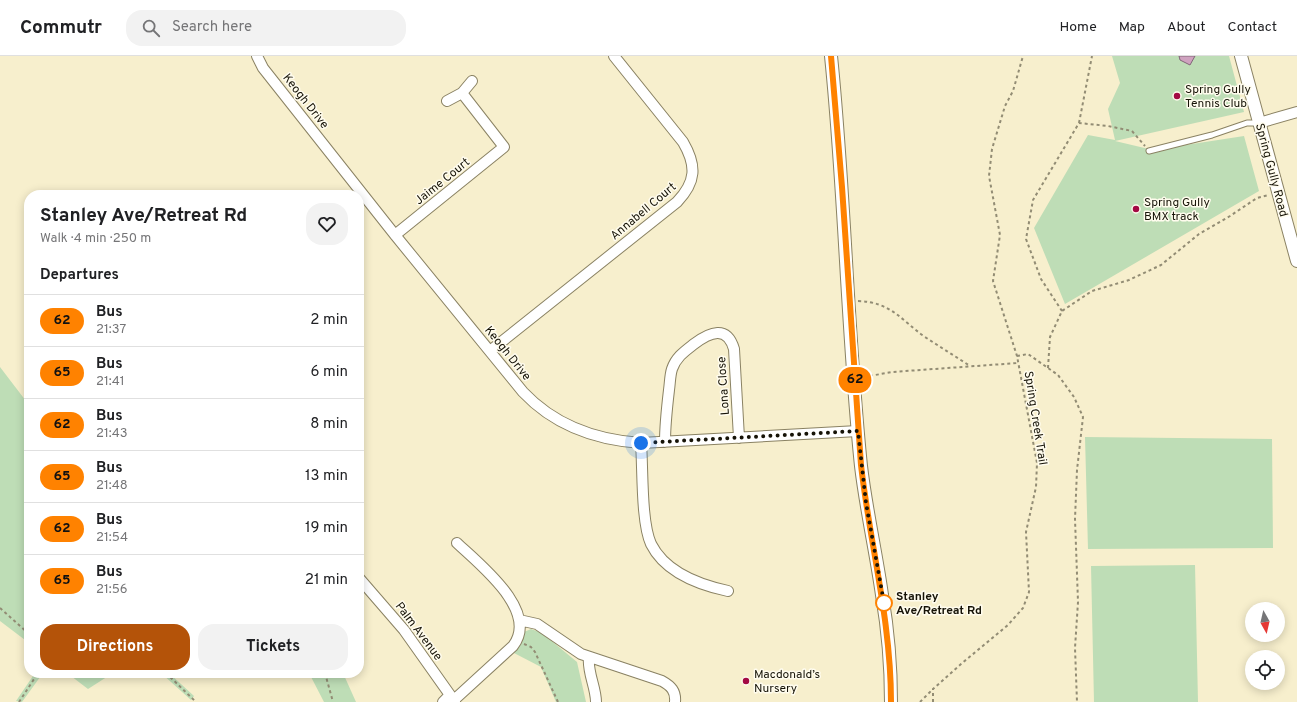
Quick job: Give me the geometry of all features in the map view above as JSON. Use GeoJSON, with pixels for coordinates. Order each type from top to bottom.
{"type":"FeatureCollection","features":[{"type":"Feature","properties":{"kind":"street","name":"Keogh Drive"},"geometry":{"type":"LineString","coordinates":[[257,56],[263,68],[359,190]]}},
{"type":"Feature","properties":{"kind":"street","name":"Annabell Court"},"geometry":{"type":"LineString","coordinates":[[490,351],[677,202],[686,193],[690,185],[693,168],[691,157],[683,142],[614,56]]}},
{"type":"Feature","properties":{"kind":"street"},"geometry":{"type":"LineString","coordinates":[[830,56],[842,187],[858,431],[865,496],[886,620],[891,702]]}},
{"type":"Feature","properties":{"kind":"street","name":"Spring Gully Road"},"geometry":{"type":"LineString","coordinates":[[1241,56],[1278,192],[1295,245],[1297,260]]}},
{"type":"Feature","properties":{"kind":"street"},"geometry":{"type":"LineString","coordinates":[[447,101],[462,93],[472,81]]}},
{"type":"Feature","properties":{"kind":"street","name":"Jaime Court"},"geometry":{"type":"LineString","coordinates":[[395,235],[504,147],[462,93]]}},
{"type":"Feature","properties":{"kind":"street"},"geometry":{"type":"LineString","coordinates":[[1259,123],[1297,112]]}},
{"type":"Feature","properties":{"kind":"street","name":"Keogh Drive"},"geometry":{"type":"LineString","coordinates":[[364,196],[523,392],[536,406],[551,417],[569,426],[588,434],[618,441],[641,443],[858,431]]}},
{"type":"Feature","properties":{"kind":"street","name":"Lona Close"},"geometry":{"type":"LineString","coordinates":[[665,442],[671,377],[675,361],[681,354],[703,337],[716,332],[723,333],[728,337],[734,350],[739,438]]}},
{"type":"Feature","properties":{"kind":"street"},"geometry":{"type":"LineString","coordinates":[[641,443],[646,526],[652,544],[662,558],[683,575],[698,583],[728,591]]}},
{"type":"Feature","properties":{"kind":"street"},"geometry":{"type":"LineString","coordinates":[[450,700],[517,641],[520,627],[515,608],[506,592],[457,543]]}},
{"type":"Feature","properties":{"kind":"street","name":"Palm Avenue"},"geometry":{"type":"LineString","coordinates":[[364,584],[404,630],[450,700]]}},
{"type":"Feature","properties":{"kind":"street"},"geometry":{"type":"LineString","coordinates":[[519,620],[537,624],[574,650],[589,657],[662,681],[672,689],[675,694],[675,702]]}},
{"type":"Feature","properties":{"kind":"street"},"geometry":{"type":"LineString","coordinates":[[589,657],[588,663],[595,689],[596,702]]}},
{"type":"Feature","properties":{"kind":"lane"},"geometry":{"type":"LineString","coordinates":[[1149,151],[1212,135],[1237,125],[1259,123]]}},
{"type":"Feature","properties":{"kind":"path","name":"Spring Creek Trail"},"geometry":{"type":"LineString","coordinates":[[920,702],[960,664],[1008,625],[1023,608],[1029,592],[1026,532],[1036,487],[1037,462],[1017,356],[993,281],[1000,235],[989,176],[992,149],[1005,106],[1013,91],[1023,56]]}},
{"type":"Feature","properties":{"kind":"path"},"geometry":{"type":"LineString","coordinates":[[1062,311],[1041,278],[1026,239],[1033,200],[1079,123],[1092,56]]}},
{"type":"Feature","properties":{"kind":"path"},"geometry":{"type":"LineString","coordinates":[[1079,123],[1108,126],[1132,131],[1149,151]]}},
{"type":"Feature","properties":{"kind":"path"},"geometry":{"type":"LineString","coordinates":[[1048,368],[1050,337],[1062,311],[1092,291],[1129,280],[1161,265],[1199,234],[1257,198],[1278,192]]}},
{"type":"Feature","properties":{"kind":"path"},"geometry":{"type":"LineString","coordinates":[[849,301],[870,301],[895,311],[924,336],[970,366]]}},
{"type":"Feature","properties":{"kind":"path"},"geometry":{"type":"LineString","coordinates":[[1017,356],[1028,354],[1058,375],[1074,397],[1083,417],[1077,470],[1075,519],[1078,602],[1075,648],[1077,702]]}},
{"type":"Feature","properties":{"kind":"path"},"geometry":{"type":"LineString","coordinates":[[855,379],[892,372],[1018,363]]}},
{"type":"Feature","properties":{"kind":"path"},"geometry":{"type":"LineString","coordinates":[[0,608],[24,630]]}},
{"type":"Feature","properties":{"kind":"path"},"geometry":{"type":"LineString","coordinates":[[517,641],[531,647],[535,652],[558,702]]}},
{"type":"Feature","properties":{"kind":"path"},"geometry":{"type":"LineString","coordinates":[[19,702],[35,678]]}},
{"type":"Feature","properties":{"kind":"path"},"geometry":{"type":"LineString","coordinates":[[171,678],[196,702]]}},
{"type":"Feature","properties":{"kind":"path"},"geometry":{"type":"LineString","coordinates":[[326,678],[333,702]]}},
{"type":"Feature","properties":{"kind":"path"},"geometry":{"type":"LineString","coordinates":[[933,689],[933,702]]}},
{"type":"Feature","properties":{"kind":"green space","name":"Spring Gully BMX track"},"geometry":{"type":"Polygon","coordinates":[[[1112,56],[1229,56],[1244,112],[1115,141],[1153,150],[1244,136],[1259,191],[1065,304],[1034,228],[1088,135],[1115,140],[1108,109],[1120,83],[1112,56]]]}},
{"type":"Feature","properties":{"kind":"green space"},"geometry":{"type":"Polygon","coordinates":[[[0,367],[24,398],[24,639],[0,621],[0,367]]]}},
{"type":"Feature","properties":{"kind":"green space"},"geometry":{"type":"Polygon","coordinates":[[[1085,437],[1272,439],[1273,548],[1088,549],[1085,437]]]}},
{"type":"Feature","properties":{"kind":"green space"},"geometry":{"type":"Polygon","coordinates":[[[1195,565],[1198,702],[1094,702],[1091,566],[1195,565]]]}},
{"type":"Feature","properties":{"kind":"green space"},"geometry":{"type":"Polygon","coordinates":[[[531,629],[542,633],[577,662],[586,702],[556,702],[541,667],[514,653],[524,632],[531,629]]]}},
{"type":"Feature","properties":{"kind":"green space"},"geometry":{"type":"Polygon","coordinates":[[[32,678],[39,678],[22,702],[16,701],[32,678]]]}},
{"type":"Feature","properties":{"kind":"green space"},"geometry":{"type":"Polygon","coordinates":[[[74,678],[105,678],[88,689],[74,678]]]}},
{"type":"Feature","properties":{"kind":"green space"},"geometry":{"type":"Polygon","coordinates":[[[167,678],[174,678],[194,696],[191,700],[167,678]]]}},
{"type":"Feature","properties":{"kind":"green space"},"geometry":{"type":"Polygon","coordinates":[[[312,678],[345,678],[356,702],[324,702],[312,678]]]}},
{"type":"Feature","properties":{"kind":"building"},"geometry":{"type":"Polygon","coordinates":[[[1179,56],[1195,56],[1190,65],[1180,60],[1179,56]]]}},
{"type":"Feature","properties":{"kind":"bus line","name":"62"},"geometry":{"type":"LineString","coordinates":[[831,56],[842,187],[861,465],[888,635],[891,702]]}},
{"type":"Feature","properties":{"kind":"place","name":"Spring Gully Tennis Club"},"geometry":{"type":"Point","coordinates":[1177,96]}},
{"type":"Feature","properties":{"kind":"place","name":"Spring Gully BMX track"},"geometry":{"type":"Point","coordinates":[1136,209]}},
{"type":"Feature","properties":{"kind":"place","name":"Stanley Ave/Retreat Rd"},"geometry":{"type":"Point","coordinates":[884,603]}},
{"type":"Feature","properties":{"kind":"place","name":"Macdonald’s Nursery"},"geometry":{"type":"Point","coordinates":[746,681]}},
{"type":"Feature","properties":{"kind":"route"},"geometry":{"type":"LineString","coordinates":[[641,443],[858,431],[866,503],[884,603]]}}]}
